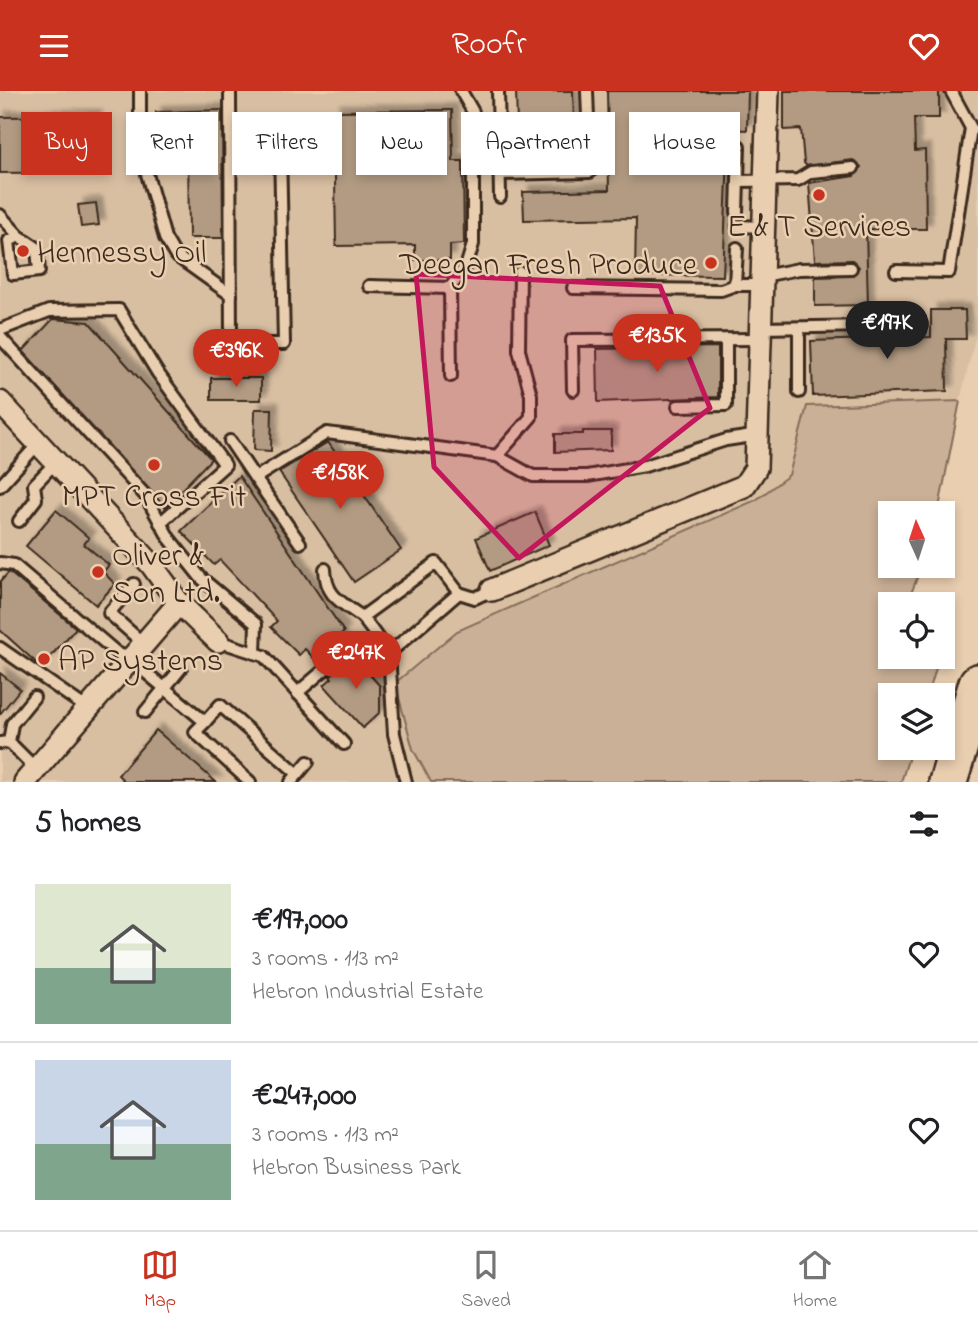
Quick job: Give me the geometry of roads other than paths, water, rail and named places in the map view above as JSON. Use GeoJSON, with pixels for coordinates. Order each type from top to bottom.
{"type":"FeatureCollection","features":[{"type":"Feature","properties":{"kind":"highway"},"geometry":{"type":"LineString","coordinates":[[948,782],[978,683]]}},
{"type":"Feature","properties":{"kind":"street"},"geometry":{"type":"LineString","coordinates":[[492,590],[744,486],[757,468],[768,91]]}},
{"type":"Feature","properties":{"kind":"street"},"geometry":{"type":"LineString","coordinates":[[0,402],[151,564],[179,603],[218,641]]}},
{"type":"Feature","properties":{"kind":"street"},"geometry":{"type":"LineString","coordinates":[[31,776],[179,603]]}},
{"type":"Feature","properties":{"kind":"lane"},"geometry":{"type":"LineString","coordinates":[[140,91],[140,149],[165,238],[175,255],[231,295]]}},
{"type":"Feature","properties":{"kind":"lane"},"geometry":{"type":"LineString","coordinates":[[230,91],[230,147],[231,295],[232,344],[284,344],[280,146],[230,147]]}},
{"type":"Feature","properties":{"kind":"lane"},"geometry":{"type":"LineString","coordinates":[[451,376],[450,288],[467,264],[473,244],[473,112],[461,91]]}},
{"type":"Feature","properties":{"kind":"lane"},"geometry":{"type":"LineString","coordinates":[[498,91],[498,112]]}},
{"type":"Feature","properties":{"kind":"lane"},"geometry":{"type":"LineString","coordinates":[[587,91],[588,112]]}},
{"type":"Feature","properties":{"kind":"lane"},"geometry":{"type":"LineString","coordinates":[[895,271],[949,272],[971,128],[951,91]]}},
{"type":"Feature","properties":{"kind":"lane"},"geometry":{"type":"LineString","coordinates":[[738,181],[798,180],[811,172],[853,168]]}},
{"type":"Feature","properties":{"kind":"lane"},"geometry":{"type":"LineString","coordinates":[[499,175],[500,197]]}},
{"type":"Feature","properties":{"kind":"lane"},"geometry":{"type":"LineString","coordinates":[[737,212],[738,175]]}},
{"type":"Feature","properties":{"kind":"lane"},"geometry":{"type":"LineString","coordinates":[[0,215],[19,236]]}},
{"type":"Feature","properties":{"kind":"lane"},"geometry":{"type":"LineString","coordinates":[[738,226],[764,227]]}},
{"type":"Feature","properties":{"kind":"lane"},"geometry":{"type":"LineString","coordinates":[[734,285],[737,248]]}},
{"type":"Feature","properties":{"kind":"lane"},"geometry":{"type":"LineString","coordinates":[[573,288],[721,291],[734,285],[763,281],[799,269],[851,268]]}},
{"type":"Feature","properties":{"kind":"lane"},"geometry":{"type":"LineString","coordinates":[[497,456],[531,417],[531,394],[519,350],[520,272]]}},
{"type":"Feature","properties":{"kind":"lane"},"geometry":{"type":"LineString","coordinates":[[369,286],[450,288]]}},
{"type":"Feature","properties":{"kind":"lane"},"geometry":{"type":"LineString","coordinates":[[0,330],[49,311],[119,310],[157,372],[225,465],[160,523]]}},
{"type":"Feature","properties":{"kind":"lane"},"geometry":{"type":"LineString","coordinates":[[573,390],[572,340],[726,340],[799,328],[921,325]]}},
{"type":"Feature","properties":{"kind":"lane"},"geometry":{"type":"LineString","coordinates":[[799,328],[799,392]]}},
{"type":"Feature","properties":{"kind":"lane"},"geometry":{"type":"LineString","coordinates":[[0,337],[145,495],[160,523],[201,578],[256,624],[255,653]]}},
{"type":"Feature","properties":{"kind":"lane"},"geometry":{"type":"LineString","coordinates":[[678,406],[726,405],[726,340]]}},
{"type":"Feature","properties":{"kind":"lane"},"geometry":{"type":"LineString","coordinates":[[255,478],[327,433],[497,456],[533,476],[587,476],[645,466],[726,440],[759,435]]}},
{"type":"Feature","properties":{"kind":"lane"},"geometry":{"type":"LineString","coordinates":[[230,441],[300,543]]}},
{"type":"Feature","properties":{"kind":"lane"},"geometry":{"type":"LineString","coordinates":[[0,486],[38,444]]}},
{"type":"Feature","properties":{"kind":"lane"},"geometry":{"type":"LineString","coordinates":[[19,521],[36,499],[34,485],[55,463]]}},
{"type":"Feature","properties":{"kind":"lane"},"geometry":{"type":"LineString","coordinates":[[0,563],[14,565],[117,653],[138,652]]}},
{"type":"Feature","properties":{"kind":"lane"},"geometry":{"type":"LineString","coordinates":[[362,617],[436,563],[459,593],[475,598],[492,590]]}},
{"type":"Feature","properties":{"kind":"lane"},"geometry":{"type":"LineString","coordinates":[[325,569],[325,586],[332,595],[362,617],[389,653],[394,734],[406,782]]}},
{"type":"Feature","properties":{"kind":"lane"},"geometry":{"type":"LineString","coordinates":[[134,584],[109,613],[166,687],[205,722]]}},
{"type":"Feature","properties":{"kind":"lane"},"geometry":{"type":"LineString","coordinates":[[389,653],[459,593]]}},
{"type":"Feature","properties":{"kind":"lane"},"geometry":{"type":"LineString","coordinates":[[218,641],[264,656],[344,744]]}},
{"type":"Feature","properties":{"kind":"lane"},"geometry":{"type":"LineString","coordinates":[[0,648],[89,709]]}},
{"type":"Feature","properties":{"kind":"lane"},"geometry":{"type":"LineString","coordinates":[[297,692],[350,648]]}},
{"type":"Feature","properties":{"kind":"lane"},"geometry":{"type":"LineString","coordinates":[[145,712],[181,668]]}},
{"type":"Feature","properties":{"kind":"lane"},"geometry":{"type":"LineString","coordinates":[[31,776],[4,742],[12,724],[34,697]]}},
{"type":"Feature","properties":{"kind":"lane"},"geometry":{"type":"LineString","coordinates":[[250,782],[195,732],[220,705],[294,778],[308,762]]}},
{"type":"Feature","properties":{"kind":"place","name":"E & T Services"},"geometry":{"type":"Point","coordinates":[819,195]}},
{"type":"Feature","properties":{"kind":"place","name":"Hennessy Oil"},"geometry":{"type":"Point","coordinates":[23,251]}},
{"type":"Feature","properties":{"kind":"place","name":"Deegan Fresh Produce"},"geometry":{"type":"Point","coordinates":[711,263]}},
{"type":"Feature","properties":{"kind":"place","name":"MPT Cross Fit"},"geometry":{"type":"Point","coordinates":[154,465]}},
{"type":"Feature","properties":{"kind":"place","name":"Oliver & Son Ltd."},"geometry":{"type":"Point","coordinates":[98,572]}},
{"type":"Feature","properties":{"kind":"place","name":"AP Systems"},"geometry":{"type":"Point","coordinates":[44,659]}}]}
